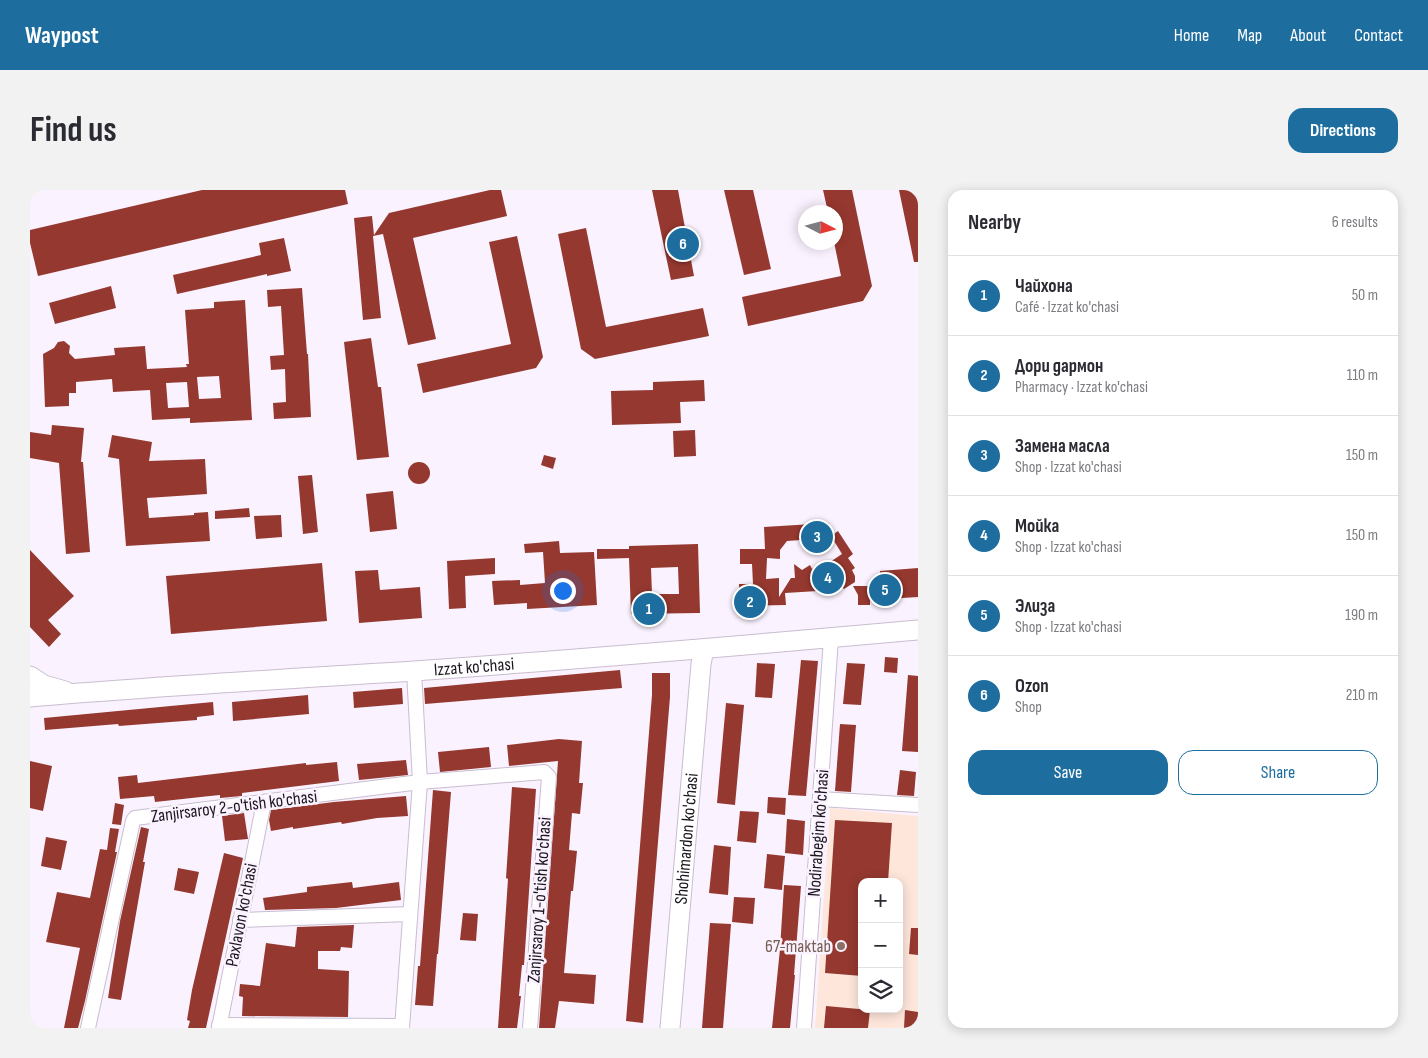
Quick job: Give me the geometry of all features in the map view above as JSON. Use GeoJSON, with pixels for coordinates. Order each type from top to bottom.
{"type":"FeatureCollection","features":[{"type":"Feature","properties":{"kind":"street","name":"Izzat ko'chasi"},"geometry":{"type":"LineString","coordinates":[[30,697],[414,671],[704,649],[918,630]]}},
{"type":"Feature","properties":{"kind":"street","name":"Nodirabegim ko'chasi"},"geometry":{"type":"LineString","coordinates":[[804,1028],[831,638]]}},
{"type":"Feature","properties":{"kind":"street","name":"Shohimardon ko'chasi"},"geometry":{"type":"LineString","coordinates":[[670,1028],[701,664],[704,649]]}},
{"type":"Feature","properties":{"kind":"street"},"geometry":{"type":"LineString","coordinates":[[219,1026],[402,1027],[420,782],[414,671]]}},
{"type":"Feature","properties":{"kind":"street"},"geometry":{"type":"LineString","coordinates":[[30,676],[52,688],[81,693]]}},
{"type":"Feature","properties":{"kind":"street","name":"Zanjirsaroy 2-o'tish ko'chasi"},"geometry":{"type":"LineString","coordinates":[[88,1028],[135,818],[420,782],[547,773]]}},
{"type":"Feature","properties":{"kind":"street","name":"Zanjirsaroy 1-o'tish ko'chasi"},"geometry":{"type":"LineString","coordinates":[[530,1028],[549,777],[547,773]]}},
{"type":"Feature","properties":{"kind":"street"},"geometry":{"type":"LineString","coordinates":[[820,799],[918,805]]}},
{"type":"Feature","properties":{"kind":"street","name":"Paxlavon ko'chasi"},"geometry":{"type":"LineString","coordinates":[[219,1026],[264,802]]}},
{"type":"Feature","properties":{"kind":"street"},"geometry":{"type":"LineString","coordinates":[[240,920],[410,914]]}},
{"type":"Feature","properties":{"kind":"shaded area","name":"67-maktab"},"geometry":{"type":"Polygon","coordinates":[[[830,808],[918,816],[918,1028],[815,1028],[830,808]]]}},
{"type":"Feature","properties":{"kind":"building"},"geometry":{"type":"Polygon","coordinates":[[[202,190],[345,190],[348,204],[38,276],[30,243],[30,230],[202,190]]]}},
{"type":"Feature","properties":{"kind":"building"},"geometry":{"type":"Polygon","coordinates":[[[490,190],[501,190],[507,216],[413,238],[436,339],[408,345],[383,234],[373,236],[381,318],[363,320],[354,218],[372,216],[374,235],[389,213],[490,190]]]}},
{"type":"Feature","properties":{"kind":"building"},"geometry":{"type":"Polygon","coordinates":[[[652,190],[678,190],[694,276],[671,280],[652,190]]]}},
{"type":"Feature","properties":{"kind":"building"},"geometry":{"type":"Polygon","coordinates":[[[724,190],[753,190],[771,269],[744,275],[724,190]]]}},
{"type":"Feature","properties":{"kind":"building"},"geometry":{"type":"Polygon","coordinates":[[[823,190],[852,190],[872,286],[863,301],[748,326],[742,297],[841,276],[836,250],[843,250],[843,205],[826,205],[823,190]]]}},
{"type":"Feature","properties":{"kind":"building"},"geometry":{"type":"Polygon","coordinates":[[[899,190],[918,190],[918,262],[914,262],[899,190]]]}},
{"type":"Feature","properties":{"kind":"building"},"geometry":{"type":"Polygon","coordinates":[[[586,228],[606,327],[703,308],[709,336],[595,359],[581,349],[558,234],[586,228]]]}},
{"type":"Feature","properties":{"kind":"building"},"geometry":{"type":"Polygon","coordinates":[[[517,236],[543,357],[536,368],[423,393],[417,364],[511,344],[489,242],[517,236]]]}},
{"type":"Feature","properties":{"kind":"building"},"geometry":{"type":"Polygon","coordinates":[[[284,238],[291,271],[267,276],[267,274],[177,294],[173,275],[261,255],[259,243],[284,238]]]}},
{"type":"Feature","properties":{"kind":"building"},"geometry":{"type":"Polygon","coordinates":[[[111,286],[116,308],[55,324],[49,303],[111,286]]]}},
{"type":"Feature","properties":{"kind":"building"},"geometry":{"type":"Polygon","coordinates":[[[302,288],[311,417],[274,419],[273,403],[286,402],[285,369],[271,370],[270,356],[284,355],[281,306],[268,307],[267,290],[302,288]]]}},
{"type":"Feature","properties":{"kind":"building"},"geometry":{"type":"Polygon","coordinates":[[[245,300],[252,420],[190,423],[190,418],[152,420],[150,390],[113,392],[112,379],[76,382],[76,393],[69,393],[69,406],[45,407],[43,354],[54,348],[58,342],[64,341],[70,346],[69,353],[75,359],[115,355],[114,348],[145,346],[147,369],[187,367],[186,364],[189,364],[185,310],[214,308],[214,302],[245,300]],[[219,376],[197,377],[199,399],[221,398],[219,376]],[[187,382],[166,383],[168,408],[189,407],[187,382]]]}},
{"type":"Feature","properties":{"kind":"building"},"geometry":{"type":"Polygon","coordinates":[[[371,338],[378,387],[381,387],[389,457],[357,460],[344,342],[371,338]]]}},
{"type":"Feature","properties":{"kind":"building"},"geometry":{"type":"Polygon","coordinates":[[[704,380],[705,401],[680,402],[681,423],[612,425],[611,391],[653,390],[653,382],[704,380]]]}},
{"type":"Feature","properties":{"kind":"building"},"geometry":{"type":"Polygon","coordinates":[[[52,425],[84,428],[81,462],[83,462],[90,552],[66,554],[59,463],[30,458],[30,432],[51,435],[52,425]]]}},
{"type":"Feature","properties":{"kind":"building"},"geometry":{"type":"Polygon","coordinates":[[[695,430],[696,456],[674,457],[673,431],[695,430]]]}},
{"type":"Feature","properties":{"kind":"building"},"geometry":{"type":"Polygon","coordinates":[[[112,435],[152,442],[149,461],[205,459],[207,494],[147,498],[149,518],[194,515],[194,513],[208,512],[210,541],[126,546],[119,459],[108,457],[112,435]]]}},
{"type":"Feature","properties":{"kind":"building"},"geometry":{"type":"Polygon","coordinates":[[[544,455],[556,458],[553,469],[541,465],[544,455]]]}},
{"type":"Feature","properties":{"kind":"building"},"geometry":{"type":"Polygon","coordinates":[[[419,462],[427,465],[430,473],[427,481],[419,484],[411,481],[408,473],[411,465],[419,462]]]}},
{"type":"Feature","properties":{"kind":"building"},"geometry":{"type":"Polygon","coordinates":[[[312,475],[318,532],[303,534],[298,476],[312,475]]]}},
{"type":"Feature","properties":{"kind":"building"},"geometry":{"type":"Polygon","coordinates":[[[393,491],[397,529],[370,532],[366,494],[393,491]]]}},
{"type":"Feature","properties":{"kind":"building"},"geometry":{"type":"Polygon","coordinates":[[[249,508],[250,517],[215,519],[215,511],[249,508]]]}},
{"type":"Feature","properties":{"kind":"building"},"geometry":{"type":"Polygon","coordinates":[[[281,515],[282,537],[256,539],[254,516],[281,515]]]}},
{"type":"Feature","properties":{"kind":"building"},"geometry":{"type":"Polygon","coordinates":[[[829,523],[830,538],[787,541],[780,550],[780,559],[767,558],[766,579],[779,578],[779,597],[791,578],[795,578],[794,564],[802,570],[810,565],[812,569],[819,564],[821,568],[842,554],[831,536],[838,531],[853,554],[848,558],[855,568],[852,570],[855,582],[844,589],[841,586],[834,590],[785,593],[786,605],[740,606],[739,584],[753,584],[752,564],[740,564],[740,549],[765,549],[764,527],[829,523]]]}},
{"type":"Feature","properties":{"kind":"building"},"geometry":{"type":"Polygon","coordinates":[[[559,541],[560,553],[594,552],[597,605],[527,609],[527,603],[494,605],[492,581],[520,580],[520,585],[545,583],[543,552],[525,553],[524,544],[559,541]]]}},
{"type":"Feature","properties":{"kind":"building"},"geometry":{"type":"Polygon","coordinates":[[[698,544],[700,613],[631,614],[629,558],[597,559],[597,549],[629,549],[629,546],[698,544]],[[678,567],[651,568],[652,594],[679,594],[678,567]]]}},
{"type":"Feature","properties":{"kind":"building"},"geometry":{"type":"Polygon","coordinates":[[[30,550],[74,596],[48,620],[61,634],[49,647],[30,627],[30,550]]]}},
{"type":"Feature","properties":{"kind":"building"},"geometry":{"type":"Polygon","coordinates":[[[495,558],[495,574],[465,576],[466,608],[449,609],[447,561],[495,558]]]}},
{"type":"Feature","properties":{"kind":"building"},"geometry":{"type":"Polygon","coordinates":[[[322,563],[327,621],[171,634],[166,576],[322,563]]]}},
{"type":"Feature","properties":{"kind":"building"},"geometry":{"type":"Polygon","coordinates":[[[918,568],[918,597],[870,600],[870,605],[858,605],[858,595],[853,586],[881,586],[880,571],[918,568]]]}},
{"type":"Feature","properties":{"kind":"building"},"geometry":{"type":"Polygon","coordinates":[[[378,570],[380,590],[420,587],[422,618],[359,623],[355,571],[378,570]]]}},
{"type":"Feature","properties":{"kind":"building"},"geometry":{"type":"Polygon","coordinates":[[[885,657],[898,658],[897,673],[884,672],[885,657]]]}},
{"type":"Feature","properties":{"kind":"building"},"geometry":{"type":"Polygon","coordinates":[[[801,660],[818,661],[806,796],[788,795],[801,660]]]}},
{"type":"Feature","properties":{"kind":"building"},"geometry":{"type":"Polygon","coordinates":[[[757,663],[775,664],[772,698],[755,697],[757,663]]]}},
{"type":"Feature","properties":{"kind":"building"},"geometry":{"type":"Polygon","coordinates":[[[847,663],[865,664],[861,705],[843,704],[847,663]]]}},
{"type":"Feature","properties":{"kind":"building"},"geometry":{"type":"Polygon","coordinates":[[[620,670],[622,688],[425,704],[424,688],[620,670]]]}},
{"type":"Feature","properties":{"kind":"building"},"geometry":{"type":"Polygon","coordinates":[[[652,673],[670,673],[670,697],[643,1023],[626,1021],[652,695],[652,673]]]}},
{"type":"Feature","properties":{"kind":"building"},"geometry":{"type":"Polygon","coordinates":[[[908,675],[918,676],[918,752],[902,751],[908,675]]]}},
{"type":"Feature","properties":{"kind":"building"},"geometry":{"type":"Polygon","coordinates":[[[402,688],[403,704],[354,708],[353,692],[402,688]]]}},
{"type":"Feature","properties":{"kind":"building"},"geometry":{"type":"Polygon","coordinates":[[[308,695],[309,714],[233,721],[232,702],[308,695]]]}},
{"type":"Feature","properties":{"kind":"building"},"geometry":{"type":"Polygon","coordinates":[[[213,702],[214,715],[197,717],[197,720],[45,730],[44,718],[213,702]]]}},
{"type":"Feature","properties":{"kind":"building"},"geometry":{"type":"Polygon","coordinates":[[[726,703],[744,705],[735,805],[717,803],[726,703]]]}},
{"type":"Feature","properties":{"kind":"building"},"geometry":{"type":"Polygon","coordinates":[[[840,724],[856,725],[851,792],[835,791],[840,724]]]}},
{"type":"Feature","properties":{"kind":"building"},"geometry":{"type":"Polygon","coordinates":[[[559,739],[582,741],[579,783],[583,783],[580,814],[572,813],[569,850],[577,851],[573,891],[571,891],[564,973],[596,975],[594,1004],[559,1001],[555,1028],[539,1028],[558,761],[509,766],[507,745],[559,739]]]}},
{"type":"Feature","properties":{"kind":"building"},"geometry":{"type":"Polygon","coordinates":[[[489,747],[491,767],[440,772],[438,752],[489,747]]]}},
{"type":"Feature","properties":{"kind":"building"},"geometry":{"type":"Polygon","coordinates":[[[406,760],[408,775],[359,780],[357,764],[406,760]]]}},
{"type":"Feature","properties":{"kind":"building"},"geometry":{"type":"Polygon","coordinates":[[[30,761],[52,766],[43,811],[30,808],[30,761]]]}},
{"type":"Feature","properties":{"kind":"building"},"geometry":{"type":"Polygon","coordinates":[[[337,762],[339,781],[242,793],[242,796],[220,798],[220,795],[155,802],[154,796],[120,799],[118,777],[137,775],[138,783],[306,763],[306,765],[337,762]]]}},
{"type":"Feature","properties":{"kind":"building"},"geometry":{"type":"Polygon","coordinates":[[[900,770],[916,772],[914,796],[897,795],[900,770]]]}},
{"type":"Feature","properties":{"kind":"building"},"geometry":{"type":"Polygon","coordinates":[[[512,787],[536,789],[524,965],[522,965],[517,1028],[498,1028],[508,879],[506,878],[512,787]]]}},
{"type":"Feature","properties":{"kind":"building"},"geometry":{"type":"Polygon","coordinates":[[[433,790],[451,792],[433,1006],[415,1005],[418,966],[420,966],[433,790]]]}},
{"type":"Feature","properties":{"kind":"building"},"geometry":{"type":"Polygon","coordinates":[[[406,796],[408,816],[377,818],[342,824],[341,822],[293,829],[293,827],[271,831],[269,820],[271,810],[406,796]]]}},
{"type":"Feature","properties":{"kind":"building"},"geometry":{"type":"Polygon","coordinates":[[[768,797],[786,798],[785,815],[767,813],[768,797]]]}},
{"type":"Feature","properties":{"kind":"building"},"geometry":{"type":"Polygon","coordinates":[[[115,803],[124,805],[121,825],[112,824],[115,803]]]}},
{"type":"Feature","properties":{"kind":"building"},"geometry":{"type":"Polygon","coordinates":[[[740,811],[759,812],[756,843],[737,841],[740,811]]]}},
{"type":"Feature","properties":{"kind":"building"},"geometry":{"type":"Polygon","coordinates":[[[244,813],[248,839],[225,841],[222,816],[244,813]]]}},
{"type":"Feature","properties":{"kind":"building"},"geometry":{"type":"Polygon","coordinates":[[[787,819],[805,821],[803,855],[785,853],[787,819]]]}},
{"type":"Feature","properties":{"kind":"building"},"geometry":{"type":"Polygon","coordinates":[[[835,820],[892,823],[888,878],[858,878],[858,976],[825,973],[835,820]]]}},
{"type":"Feature","properties":{"kind":"building"},"geometry":{"type":"Polygon","coordinates":[[[141,827],[149,829],[121,1000],[108,998],[120,921],[141,827]]]}},
{"type":"Feature","properties":{"kind":"building"},"geometry":{"type":"Polygon","coordinates":[[[110,828],[119,829],[115,852],[117,852],[85,1001],[78,1028],[64,1028],[80,948],[46,942],[57,892],[90,898],[100,849],[107,850],[110,828]]]}},
{"type":"Feature","properties":{"kind":"building"},"geometry":{"type":"Polygon","coordinates":[[[46,837],[67,841],[61,870],[41,866],[46,837]]]}},
{"type":"Feature","properties":{"kind":"building"},"geometry":{"type":"Polygon","coordinates":[[[714,845],[731,847],[728,895],[709,893],[714,845]]]}},
{"type":"Feature","properties":{"kind":"building"},"geometry":{"type":"Polygon","coordinates":[[[224,853],[243,858],[206,1028],[188,1028],[190,1021],[187,1020],[192,990],[224,853]]]}},
{"type":"Feature","properties":{"kind":"building"},"geometry":{"type":"Polygon","coordinates":[[[767,854],[785,856],[782,890],[764,888],[767,854]]]}},
{"type":"Feature","properties":{"kind":"building"},"geometry":{"type":"Polygon","coordinates":[[[178,868],[199,872],[194,894],[174,890],[178,868]]]}},
{"type":"Feature","properties":{"kind":"building"},"geometry":{"type":"Polygon","coordinates":[[[352,882],[353,888],[399,882],[401,900],[336,908],[265,910],[263,898],[307,892],[307,887],[352,882]]]}},
{"type":"Feature","properties":{"kind":"building"},"geometry":{"type":"Polygon","coordinates":[[[784,885],[801,886],[795,975],[790,1028],[772,1028],[780,949],[784,885]]]}},
{"type":"Feature","properties":{"kind":"building"},"geometry":{"type":"Polygon","coordinates":[[[734,897],[755,898],[753,924],[732,922],[734,897]]]}},
{"type":"Feature","properties":{"kind":"building"},"geometry":{"type":"Polygon","coordinates":[[[463,913],[478,914],[476,941],[460,940],[463,913]]]}},
{"type":"Feature","properties":{"kind":"building"},"geometry":{"type":"Polygon","coordinates":[[[710,923],[731,924],[723,1028],[702,1028],[710,923]]]}},
{"type":"Feature","properties":{"kind":"building"},"geometry":{"type":"Polygon","coordinates":[[[354,925],[352,948],[341,947],[340,951],[318,951],[318,969],[349,971],[348,1017],[242,1016],[243,997],[239,996],[240,984],[260,986],[266,943],[295,947],[297,927],[354,925]]]}},
{"type":"Feature","properties":{"kind":"building"},"geometry":{"type":"Polygon","coordinates":[[[911,928],[918,928],[918,955],[909,954],[911,928]]]}},
{"type":"Feature","properties":{"kind":"building"},"geometry":{"type":"Polygon","coordinates":[[[826,1006],[858,1009],[858,1013],[870,1013],[868,1028],[824,1028],[826,1006]]]}},
{"type":"Feature","properties":{"kind":"building"},"geometry":{"type":"Polygon","coordinates":[[[905,1010],[918,1012],[918,1028],[904,1028],[905,1010]]]}},
{"type":"Feature","properties":{"kind":"place","name":"Ozon"},"geometry":{"type":"Point","coordinates":[683,244]}},
{"type":"Feature","properties":{"kind":"place","name":"Замена масла"},"geometry":{"type":"Point","coordinates":[817,537]}},
{"type":"Feature","properties":{"kind":"place","name":"Мойка"},"geometry":{"type":"Point","coordinates":[828,578]}},
{"type":"Feature","properties":{"kind":"place","name":"Элиза"},"geometry":{"type":"Point","coordinates":[885,590]}},
{"type":"Feature","properties":{"kind":"place","name":"Дори дармон"},"geometry":{"type":"Point","coordinates":[750,602]}},
{"type":"Feature","properties":{"kind":"place","name":"Чайхона"},"geometry":{"type":"Point","coordinates":[649,609]}},
{"type":"Feature","properties":{"kind":"place","name":"67-maktab"},"geometry":{"type":"Point","coordinates":[841,946]}}]}
